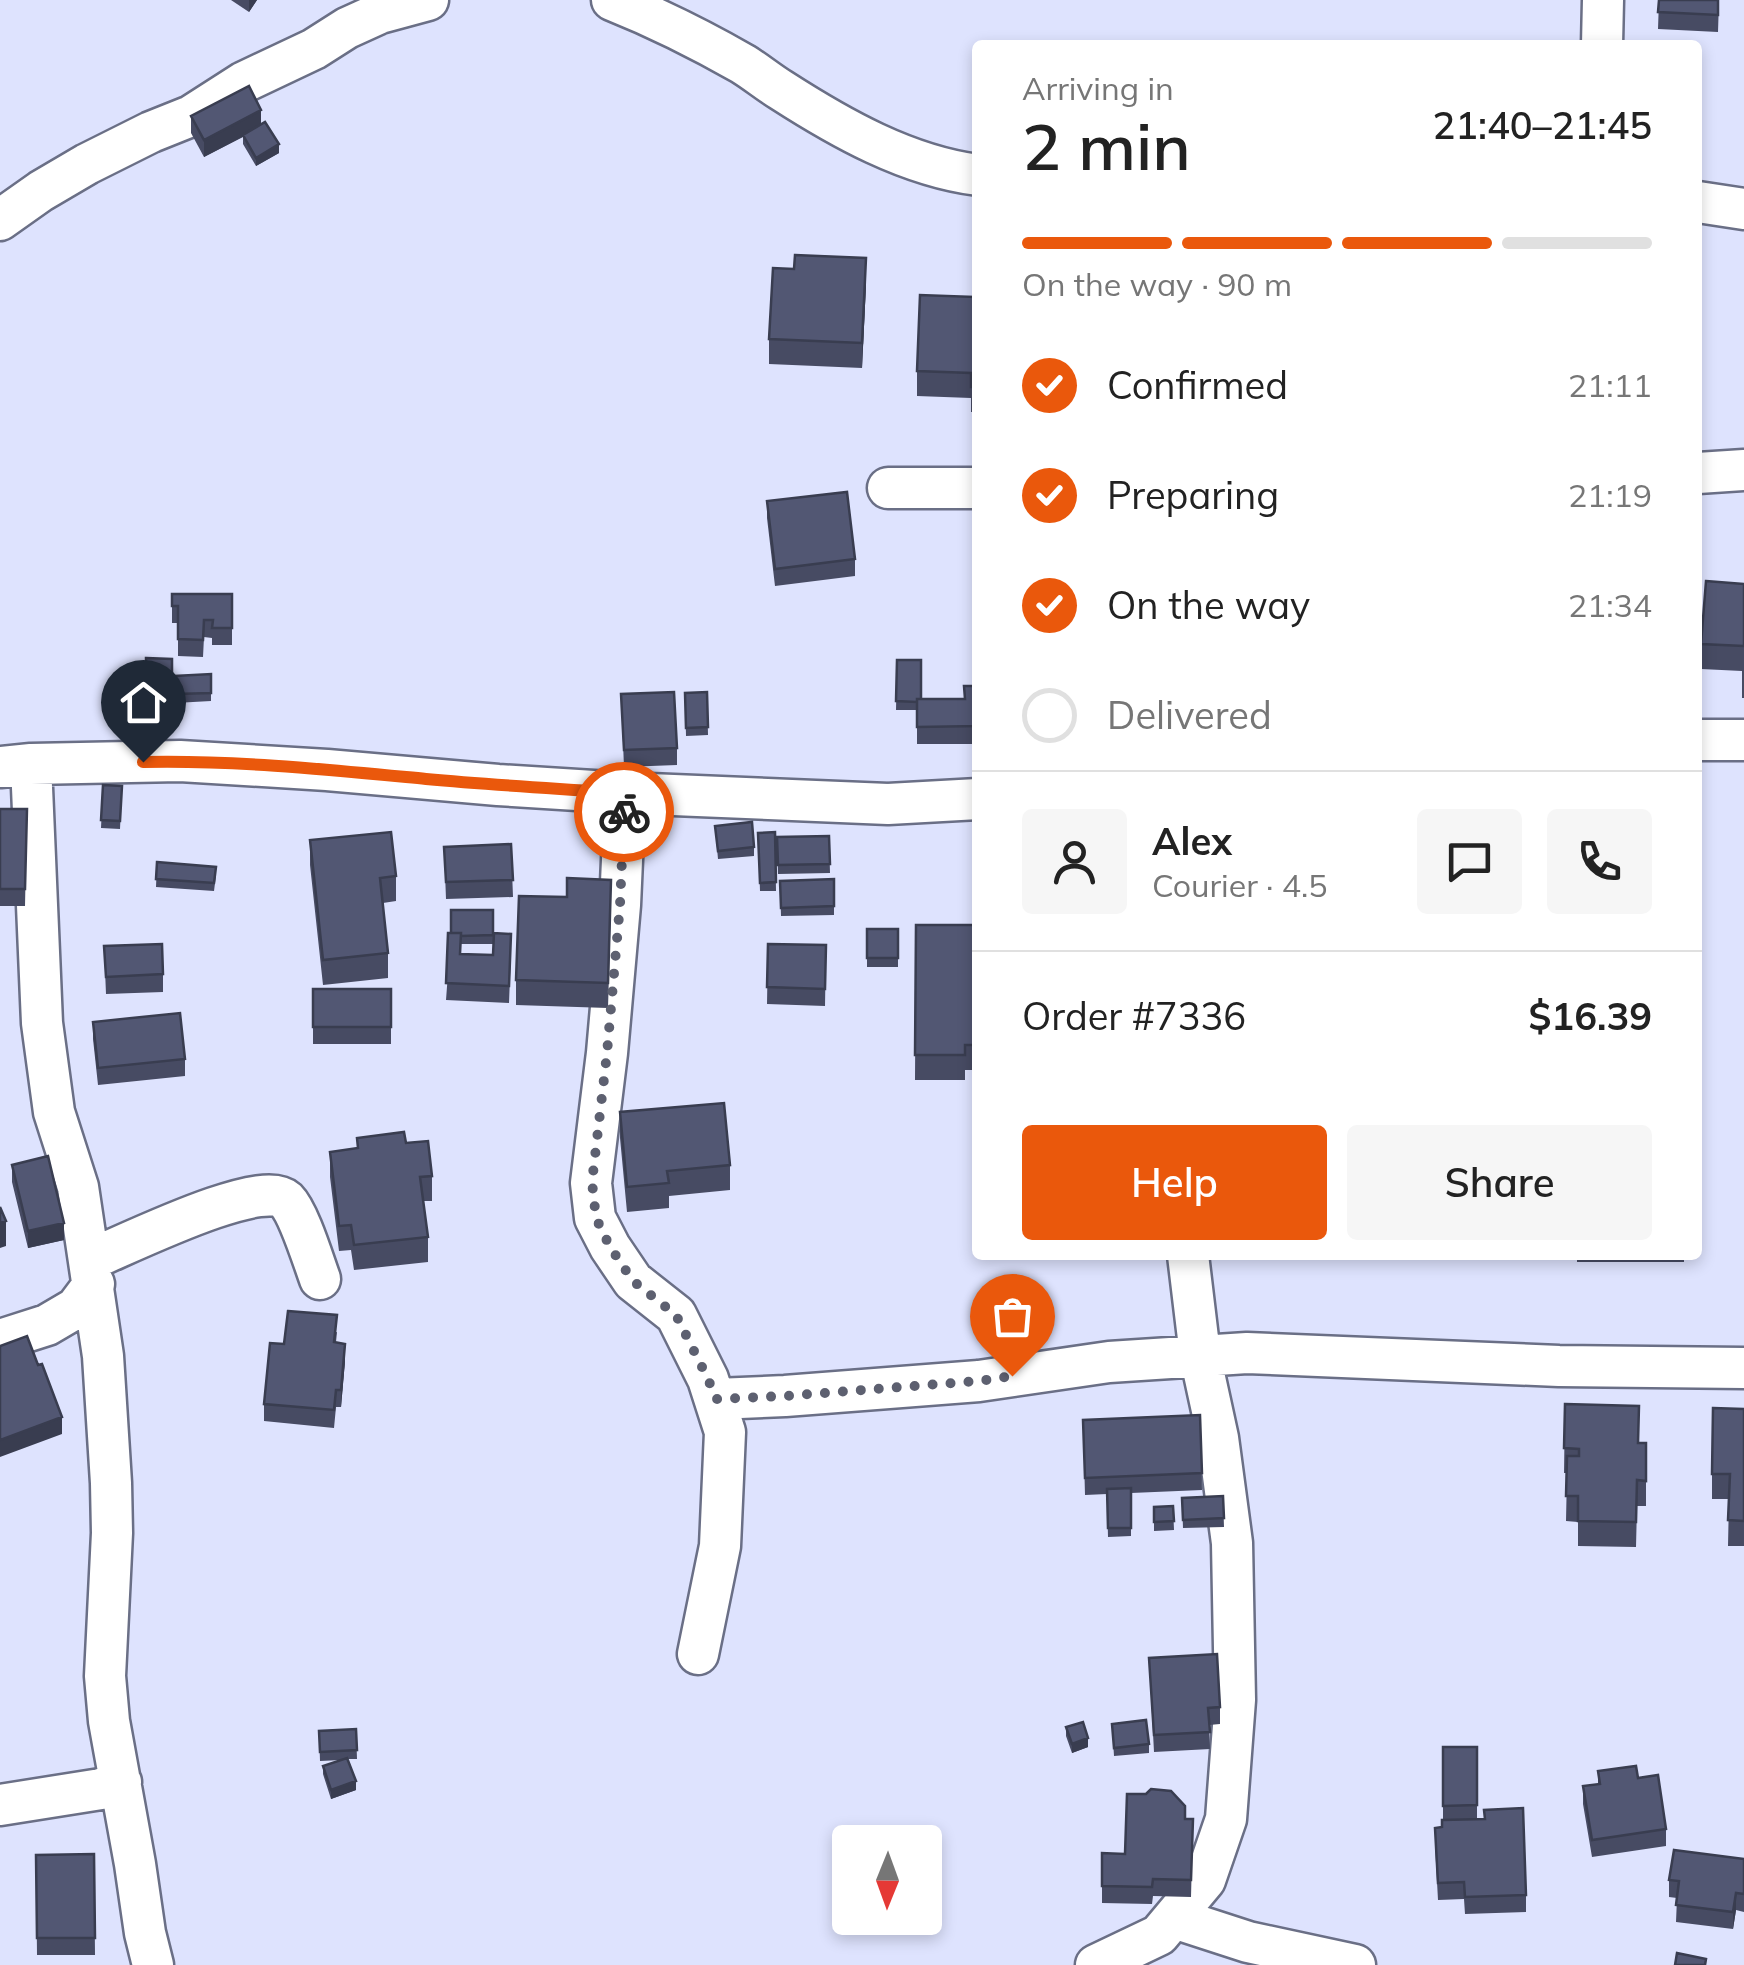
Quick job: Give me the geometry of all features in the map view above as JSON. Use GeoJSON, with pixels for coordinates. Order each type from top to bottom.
{"type":"FeatureCollection","features":[{"type":"Feature","properties":{"kind":"street"},"geometry":{"type":"LineString","coordinates":[[0,220],[87,164],[190,116],[244,82],[314,49],[347,28],[380,13],[428,0]]}},
{"type":"Feature","properties":{"kind":"street"},"geometry":{"type":"LineString","coordinates":[[612,0],[699,40],[830,120],[874,142],[918,160],[972,174]]}},
{"type":"Feature","properties":{"kind":"street"},"geometry":{"type":"LineString","coordinates":[[1602,40],[1604,0]]}},
{"type":"Feature","properties":{"kind":"street"},"geometry":{"type":"LineString","coordinates":[[1702,203],[1744,209]]}},
{"type":"Feature","properties":{"kind":"street"},"geometry":{"type":"LineString","coordinates":[[1702,474],[1744,470]]}},
{"type":"Feature","properties":{"kind":"street"},"geometry":{"type":"LineString","coordinates":[[888,488],[972,488]]}},
{"type":"Feature","properties":{"kind":"street"},"geometry":{"type":"LineString","coordinates":[[1702,740],[1744,740]]}},
{"type":"Feature","properties":{"kind":"street"},"geometry":{"type":"LineString","coordinates":[[154,1965],[144,1934],[108,1721],[112,1483],[103,1356],[78,1187],[54,1112],[16,766],[180,761],[625,793],[888,804],[972,800]]}},
{"type":"Feature","properties":{"kind":"street"},"geometry":{"type":"LineString","coordinates":[[625,793],[620,905],[592,1182],[596,1218],[610,1247],[633,1281],[676,1315],[708,1379],[726,1432],[720,1546],[698,1654]]}},
{"type":"Feature","properties":{"kind":"street"},"geometry":{"type":"LineString","coordinates":[[0,1340],[47,1325],[76,1308],[91,1272],[204,1211],[252,1196],[278,1195],[288,1202],[320,1279]]}},
{"type":"Feature","properties":{"kind":"street"},"geometry":{"type":"LineString","coordinates":[[1096,1965],[1159,1936],[1206,1880],[1226,1820],[1234,1700],[1232,1544],[1218,1438],[1200,1355],[1189,1260]]}},
{"type":"Feature","properties":{"kind":"street"},"geometry":{"type":"LineString","coordinates":[[716,1399],[979,1381],[1108,1362],[1247,1353],[1558,1366],[1744,1368]]}},
{"type":"Feature","properties":{"kind":"street"},"geometry":{"type":"LineString","coordinates":[[0,1805],[101,1790],[120,1782]]}},
{"type":"Feature","properties":{"kind":"street"},"geometry":{"type":"LineString","coordinates":[[1174,1918],[1248,1942],[1354,1965]]}},
{"type":"Feature","properties":{"kind":"building"},"geometry":{"type":"Polygon","coordinates":[[[1659,0],[1718,0],[1718,15],[1658,12],[1659,0]]]}},
{"type":"Feature","properties":{"kind":"building"},"geometry":{"type":"Polygon","coordinates":[[[249,86],[261,110],[204,140],[191,116],[249,86]]]}},
{"type":"Feature","properties":{"kind":"building"},"geometry":{"type":"Polygon","coordinates":[[[265,122],[279,144],[256,158],[243,135],[265,122]]]}},
{"type":"Feature","properties":{"kind":"building"},"geometry":{"type":"Polygon","coordinates":[[[795,255],[866,258],[862,343],[769,339],[773,268],[794,269],[795,255]]]}},
{"type":"Feature","properties":{"kind":"building"},"geometry":{"type":"Polygon","coordinates":[[[920,295],[972,297],[972,387],[971,373],[917,371],[920,295]]]}},
{"type":"Feature","properties":{"kind":"building"},"geometry":{"type":"Polygon","coordinates":[[[847,492],[855,559],[775,569],[767,501],[847,492]]]}},
{"type":"Feature","properties":{"kind":"building"},"geometry":{"type":"Polygon","coordinates":[[[1706,581],[1744,584],[1744,646],[1702,644],[1706,581]]]}},
{"type":"Feature","properties":{"kind":"building"},"geometry":{"type":"Polygon","coordinates":[[[172,594],[232,594],[232,628],[212,628],[213,620],[204,620],[203,640],[178,639],[178,606],[172,606],[172,594]]]}},
{"type":"Feature","properties":{"kind":"building"},"geometry":{"type":"Polygon","coordinates":[[[146,658],[172,659],[172,691],[146,690],[146,658]]]}},
{"type":"Feature","properties":{"kind":"building"},"geometry":{"type":"Polygon","coordinates":[[[897,660],[921,660],[921,699],[917,702],[896,701],[897,660]]]}},
{"type":"Feature","properties":{"kind":"building"},"geometry":{"type":"Polygon","coordinates":[[[211,674],[211,693],[175,694],[175,676],[211,674]]]}},
{"type":"Feature","properties":{"kind":"building"},"geometry":{"type":"Polygon","coordinates":[[[964,686],[972,686],[972,726],[917,727],[917,699],[965,699],[964,686]]]}},
{"type":"Feature","properties":{"kind":"building"},"geometry":{"type":"Polygon","coordinates":[[[674,692],[677,748],[624,750],[621,694],[674,692]]]}},
{"type":"Feature","properties":{"kind":"building"},"geometry":{"type":"Polygon","coordinates":[[[707,692],[708,727],[686,728],[685,693],[707,692]]]}},
{"type":"Feature","properties":{"kind":"building"},"geometry":{"type":"Polygon","coordinates":[[[103,785],[122,786],[120,821],[101,820],[103,785]]]}},
{"type":"Feature","properties":{"kind":"building"},"geometry":{"type":"Polygon","coordinates":[[[0,809],[27,809],[25,889],[0,889],[0,809]]]}},
{"type":"Feature","properties":{"kind":"building"},"geometry":{"type":"Polygon","coordinates":[[[752,822],[754,847],[718,851],[715,826],[752,822]]]}},
{"type":"Feature","properties":{"kind":"building"},"geometry":{"type":"Polygon","coordinates":[[[391,832],[396,876],[380,878],[388,953],[323,960],[310,840],[391,832]]]}},
{"type":"Feature","properties":{"kind":"building"},"geometry":{"type":"Polygon","coordinates":[[[775,832],[776,882],[760,883],[758,833],[775,832]]]}},
{"type":"Feature","properties":{"kind":"building"},"geometry":{"type":"Polygon","coordinates":[[[829,836],[830,864],[778,865],[777,837],[829,836]]]}},
{"type":"Feature","properties":{"kind":"building"},"geometry":{"type":"Polygon","coordinates":[[[511,844],[513,880],[446,882],[444,847],[511,844]]]}},
{"type":"Feature","properties":{"kind":"building"},"geometry":{"type":"Polygon","coordinates":[[[157,862],[216,867],[214,883],[156,879],[157,862]]]}},
{"type":"Feature","properties":{"kind":"building"},"geometry":{"type":"Polygon","coordinates":[[[567,878],[611,880],[608,983],[516,980],[519,896],[567,897],[567,878]]]}},
{"type":"Feature","properties":{"kind":"building"},"geometry":{"type":"Polygon","coordinates":[[[834,879],[834,906],[781,908],[780,881],[834,879]]]}},
{"type":"Feature","properties":{"kind":"building"},"geometry":{"type":"Polygon","coordinates":[[[451,910],[493,910],[493,935],[451,933],[451,910]]]}},
{"type":"Feature","properties":{"kind":"building"},"geometry":{"type":"Polygon","coordinates":[[[916,925],[972,925],[972,1045],[965,1045],[965,1055],[915,1055],[916,925]]]}},
{"type":"Feature","properties":{"kind":"building"},"geometry":{"type":"Polygon","coordinates":[[[867,929],[898,929],[898,958],[867,958],[867,929]]]}},
{"type":"Feature","properties":{"kind":"building"},"geometry":{"type":"Polygon","coordinates":[[[448,933],[461,933],[460,954],[493,955],[494,933],[511,934],[509,986],[446,983],[448,933]]]}},
{"type":"Feature","properties":{"kind":"building"},"geometry":{"type":"Polygon","coordinates":[[[162,944],[163,974],[106,977],[104,946],[162,944]]]}},
{"type":"Feature","properties":{"kind":"building"},"geometry":{"type":"Polygon","coordinates":[[[768,944],[826,945],[825,989],[767,987],[768,944]]]}},
{"type":"Feature","properties":{"kind":"building"},"geometry":{"type":"Polygon","coordinates":[[[313,989],[391,989],[391,1027],[313,1027],[313,989]]]}},
{"type":"Feature","properties":{"kind":"building"},"geometry":{"type":"Polygon","coordinates":[[[180,1013],[185,1059],[98,1068],[93,1022],[180,1013]]]}},
{"type":"Feature","properties":{"kind":"building"},"geometry":{"type":"Polygon","coordinates":[[[724,1103],[730,1165],[667,1171],[669,1183],[627,1187],[620,1112],[724,1103]]]}},
{"type":"Feature","properties":{"kind":"building"},"geometry":{"type":"Polygon","coordinates":[[[404,1132],[406,1143],[428,1141],[432,1176],[420,1177],[428,1237],[354,1245],[351,1225],[339,1226],[330,1152],[358,1148],[357,1138],[404,1132]]]}},
{"type":"Feature","properties":{"kind":"building"},"geometry":{"type":"Polygon","coordinates":[[[48,1156],[64,1223],[28,1231],[12,1165],[48,1156]]]}},
{"type":"Feature","properties":{"kind":"building"},"geometry":{"type":"Polygon","coordinates":[[[288,1311],[337,1315],[334,1342],[345,1344],[341,1390],[336,1390],[334,1410],[264,1404],[270,1343],[284,1344],[288,1311]]]}},
{"type":"Feature","properties":{"kind":"building"},"geometry":{"type":"Polygon","coordinates":[[[27,1336],[62,1417],[0,1440],[0,1346],[27,1336]]]}},
{"type":"Feature","properties":{"kind":"building"},"geometry":{"type":"Polygon","coordinates":[[[1565,1404],[1639,1406],[1638,1443],[1646,1443],[1646,1481],[1637,1480],[1636,1522],[1578,1521],[1578,1496],[1566,1496],[1567,1456],[1579,1456],[1579,1449],[1564,1448],[1565,1404]]]}},
{"type":"Feature","properties":{"kind":"building"},"geometry":{"type":"Polygon","coordinates":[[[1713,1408],[1744,1409],[1744,1521],[1728,1520],[1730,1474],[1712,1474],[1713,1408]]]}},
{"type":"Feature","properties":{"kind":"building"},"geometry":{"type":"Polygon","coordinates":[[[1200,1415],[1202,1473],[1085,1478],[1083,1420],[1200,1415]]]}},
{"type":"Feature","properties":{"kind":"building"},"geometry":{"type":"Polygon","coordinates":[[[1131,1488],[1131,1528],[1108,1528],[1107,1489],[1131,1488]]]}},
{"type":"Feature","properties":{"kind":"building"},"geometry":{"type":"Polygon","coordinates":[[[1223,1496],[1224,1518],[1183,1520],[1182,1498],[1223,1496]]]}},
{"type":"Feature","properties":{"kind":"building"},"geometry":{"type":"Polygon","coordinates":[[[1173,1506],[1174,1521],[1154,1522],[1154,1507],[1173,1506]]]}},
{"type":"Feature","properties":{"kind":"building"},"geometry":{"type":"Polygon","coordinates":[[[1217,1654],[1220,1707],[1208,1708],[1210,1732],[1154,1735],[1149,1658],[1217,1654]]]}},
{"type":"Feature","properties":{"kind":"building"},"geometry":{"type":"Polygon","coordinates":[[[1146,1720],[1149,1744],[1114,1748],[1112,1724],[1146,1720]]]}},
{"type":"Feature","properties":{"kind":"building"},"geometry":{"type":"Polygon","coordinates":[[[1083,1722],[1088,1738],[1072,1744],[1066,1727],[1083,1722]]]}},
{"type":"Feature","properties":{"kind":"building"},"geometry":{"type":"Polygon","coordinates":[[[356,1729],[357,1750],[320,1752],[319,1731],[356,1729]]]}},
{"type":"Feature","properties":{"kind":"building"},"geometry":{"type":"Polygon","coordinates":[[[1443,1747],[1477,1747],[1477,1805],[1443,1806],[1443,1747]]]}},
{"type":"Feature","properties":{"kind":"building"},"geometry":{"type":"Polygon","coordinates":[[[347,1758],[356,1781],[331,1790],[323,1766],[347,1758]]]}},
{"type":"Feature","properties":{"kind":"building"},"geometry":{"type":"Polygon","coordinates":[[[1636,1766],[1638,1778],[1658,1775],[1666,1829],[1592,1840],[1583,1786],[1600,1784],[1598,1771],[1636,1766]]]}},
{"type":"Feature","properties":{"kind":"building"},"geometry":{"type":"Polygon","coordinates":[[[1151,1789],[1171,1791],[1185,1806],[1185,1819],[1193,1819],[1191,1880],[1153,1879],[1152,1887],[1102,1886],[1102,1853],[1125,1854],[1127,1794],[1146,1794],[1151,1789]]]}},
{"type":"Feature","properties":{"kind":"building"},"geometry":{"type":"Polygon","coordinates":[[[1523,1808],[1526,1895],[1465,1897],[1464,1882],[1438,1883],[1435,1828],[1442,1827],[1442,1820],[1485,1819],[1484,1810],[1523,1808]]]}},
{"type":"Feature","properties":{"kind":"building"},"geometry":{"type":"Polygon","coordinates":[[[1674,1850],[1744,1859],[1744,1894],[1736,1893],[1733,1912],[1676,1905],[1679,1881],[1669,1880],[1674,1850]]]}},
{"type":"Feature","properties":{"kind":"building"},"geometry":{"type":"Polygon","coordinates":[[[94,1854],[95,1938],[37,1938],[36,1855],[94,1854]]]}},
{"type":"Feature","properties":{"kind":"building"},"geometry":{"type":"Polygon","coordinates":[[[1677,1953],[1706,1959],[1705,1965],[1675,1965],[1677,1953]]]}},
{"type":"Feature","properties":{"kind":"way so far"},"geometry":{"type":"LineString","coordinates":[[624,812],[620,905],[592,1182],[596,1218],[633,1281],[676,1315],[716,1399],[1012,1376]]}},
{"type":"Feature","properties":{"kind":"route"},"geometry":{"type":"LineString","coordinates":[[143,762],[327,770],[625,793],[624,812]]}}]}
